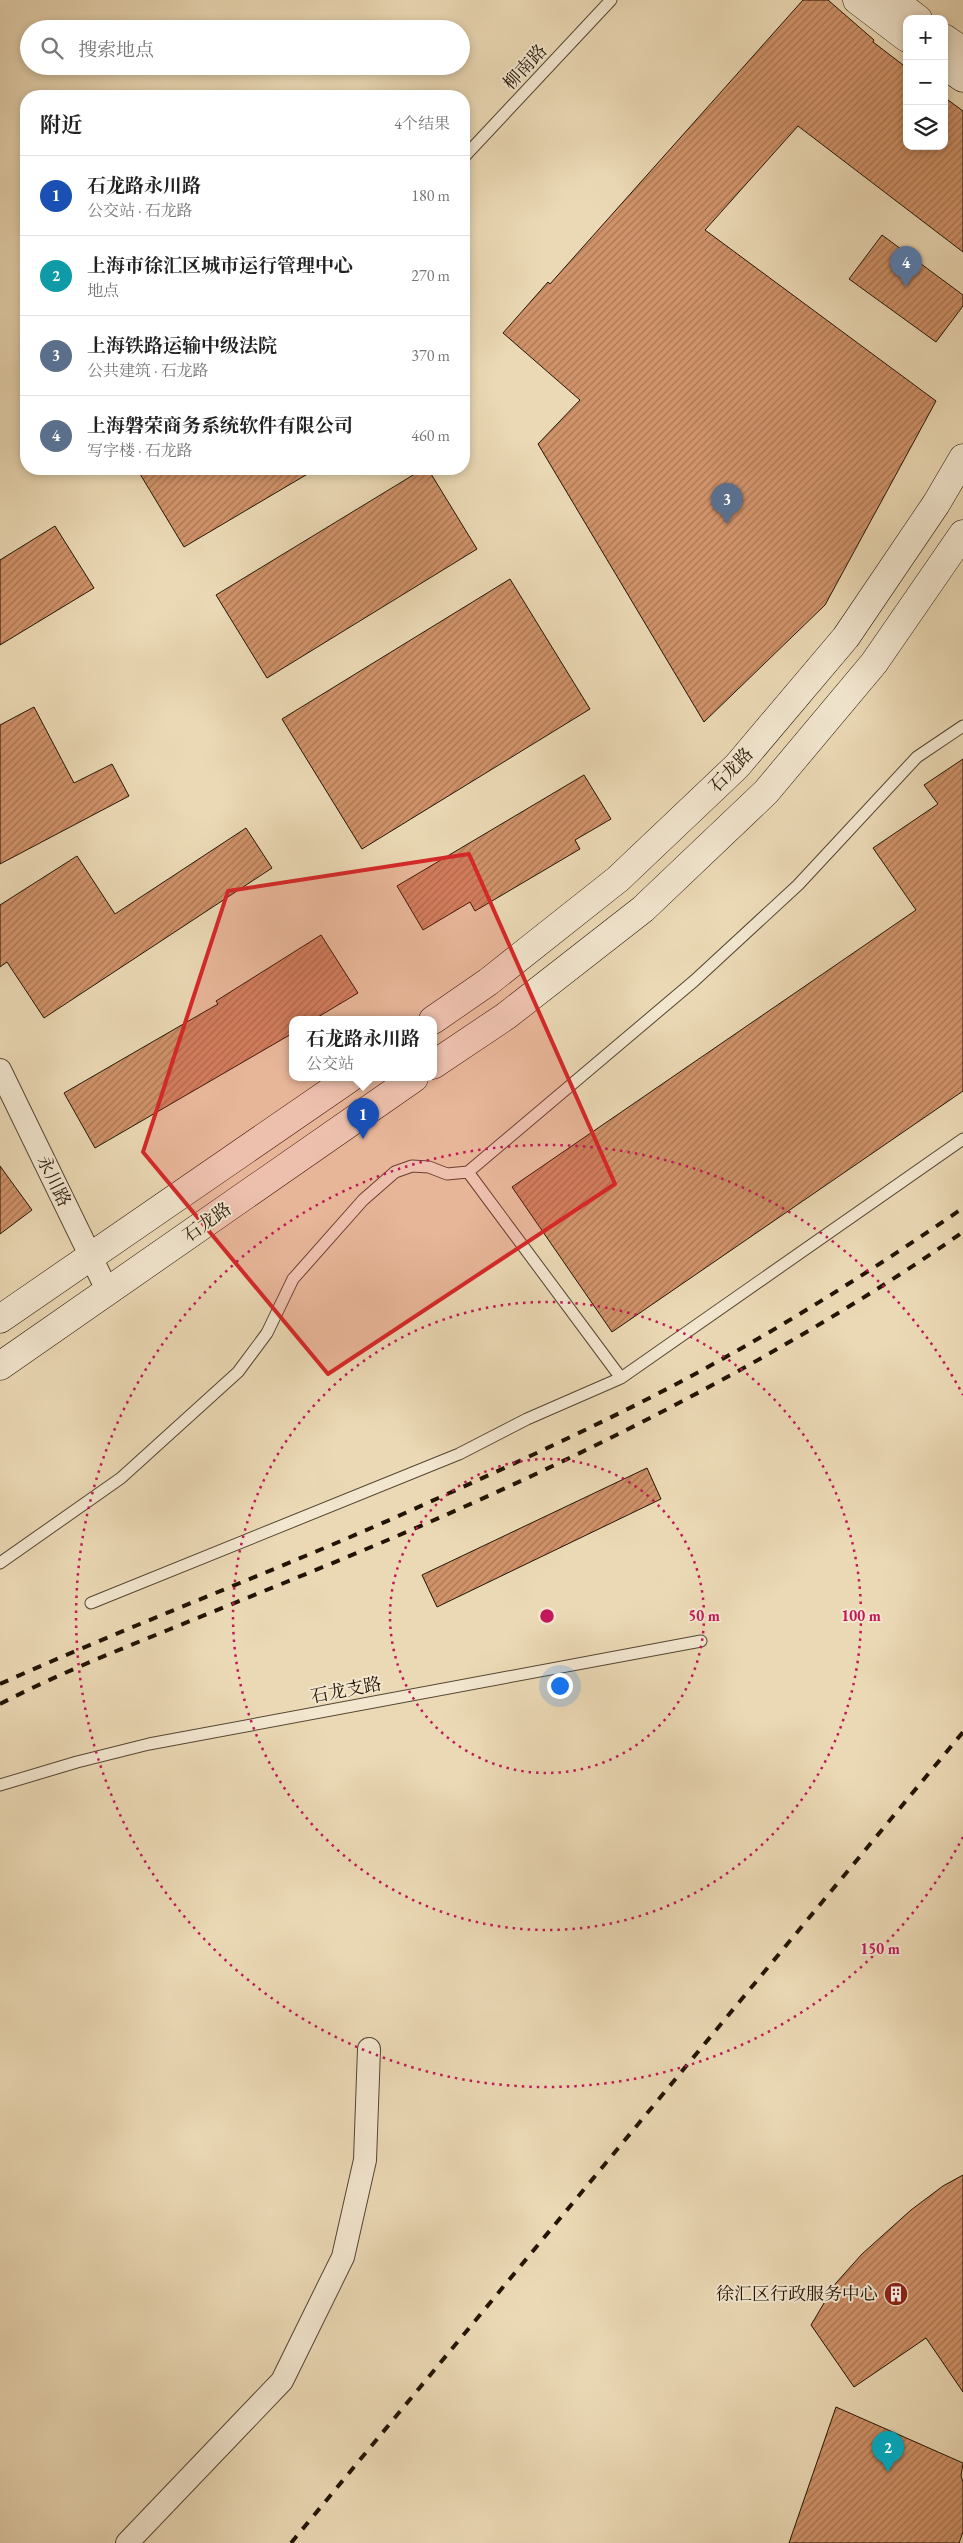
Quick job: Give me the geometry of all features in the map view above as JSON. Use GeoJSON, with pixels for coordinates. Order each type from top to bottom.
{"type":"FeatureCollection","features":[{"type":"Feature","properties":{"kind":"main road"},"geometry":{"type":"LineString","coordinates":[[857,0],[903,35]]}},
{"type":"Feature","properties":{"kind":"main road"},"geometry":{"type":"LineString","coordinates":[[893,0],[913,15]]}},
{"type":"Feature","properties":{"kind":"main road"},"geometry":{"type":"LineString","coordinates":[[948,41],[963,51]]}},
{"type":"Feature","properties":{"kind":"main road"},"geometry":{"type":"LineString","coordinates":[[948,68],[963,78]]}},
{"type":"Feature","properties":{"kind":"main road","name":"石龙路"},"geometry":{"type":"LineString","coordinates":[[437,1017],[488,982],[618,880],[737,766],[846,637],[936,504],[963,458]]}},
{"type":"Feature","properties":{"kind":"main road"},"geometry":{"type":"LineString","coordinates":[[437,1062],[506,1016],[642,909],[766,792],[874,663],[963,534]]}},
{"type":"Feature","properties":{"kind":"main road"},"geometry":{"type":"LineString","coordinates":[[0,1319],[346,1081]]}},
{"type":"Feature","properties":{"kind":"main road","name":"石龙路"},"geometry":{"type":"LineString","coordinates":[[0,1366],[410,1081]]}},
{"type":"Feature","properties":{"kind":"street","name":"永川路"},"geometry":{"type":"LineString","coordinates":[[0,1070],[108,1292]]}},
{"type":"Feature","properties":{"kind":"street"},"geometry":{"type":"LineString","coordinates":[[127,2543],[282,2382],[291,2364],[343,2257],[365,2160],[369,2049]]}},
{"type":"Feature","properties":{"kind":"lane","name":"柳南路"},"geometry":{"type":"LineString","coordinates":[[470,151],[611,0]]}},
{"type":"Feature","properties":{"kind":"lane"},"geometry":{"type":"LineString","coordinates":[[0,1563],[122,1478],[238,1372],[267,1333],[293,1279],[363,1200],[395,1172],[412,1166],[429,1167],[447,1174],[468,1172],[694,981],[798,885],[917,757],[963,726]]}},
{"type":"Feature","properties":{"kind":"lane"},"geometry":{"type":"LineString","coordinates":[[91,1603],[459,1454],[527,1419],[621,1378],[963,1140]]}},
{"type":"Feature","properties":{"kind":"lane"},"geometry":{"type":"LineString","coordinates":[[468,1172],[621,1378]]}},
{"type":"Feature","properties":{"kind":"lane","name":"石龙支路"},"geometry":{"type":"LineString","coordinates":[[0,1785],[77,1762],[149,1744],[701,1641]]}},
{"type":"Feature","properties":{"kind":"highlighted area"},"geometry":{"type":"Polygon","coordinates":[[[469,854],[615,1184],[328,1374],[143,1152],[228,891],[469,854]]]}},
{"type":"Feature","properties":{"kind":"building"},"geometry":{"type":"Polygon","coordinates":[[[803,0],[828,0],[874,40],[873,42],[903,65],[903,150],[948,150],[948,100],[963,111],[963,252],[798,126],[705,230],[936,401],[825,605],[704,722],[538,444],[580,400],[503,333],[548,282],[550,284],[803,0]]]}},
{"type":"Feature","properties":{"kind":"building"},"geometry":{"type":"Polygon","coordinates":[[[882,235],[963,295],[963,306],[936,342],[849,279],[882,235]]]}},
{"type":"Feature","properties":{"kind":"building"},"geometry":{"type":"Polygon","coordinates":[[[141,475],[306,475],[184,547],[141,475]]]}},
{"type":"Feature","properties":{"kind":"building"},"geometry":{"type":"Polygon","coordinates":[[[413,475],[432,475],[477,549],[267,678],[216,595],[413,475]]]}},
{"type":"Feature","properties":{"kind":"building"},"geometry":{"type":"Polygon","coordinates":[[[55,526],[94,588],[0,645],[0,560],[55,526]]]}},
{"type":"Feature","properties":{"kind":"building"},"geometry":{"type":"Polygon","coordinates":[[[510,579],[590,709],[362,849],[282,719],[510,579]]]}},
{"type":"Feature","properties":{"kind":"building"},"geometry":{"type":"Polygon","coordinates":[[[34,707],[74,783],[112,764],[129,796],[0,864],[0,725],[34,707]]]}},
{"type":"Feature","properties":{"kind":"building"},"geometry":{"type":"Polygon","coordinates":[[[963,759],[963,1091],[612,1332],[512,1187],[916,910],[873,848],[938,804],[924,785],[963,759]]]}},
{"type":"Feature","properties":{"kind":"building"},"geometry":{"type":"Polygon","coordinates":[[[584,775],[611,819],[575,840],[580,849],[475,911],[470,902],[423,930],[397,886],[584,775]]]}},
{"type":"Feature","properties":{"kind":"building"},"geometry":{"type":"Polygon","coordinates":[[[246,828],[272,868],[44,1018],[7,962],[0,967],[0,905],[77,856],[115,914],[246,828]]]}},
{"type":"Feature","properties":{"kind":"building"},"geometry":{"type":"Polygon","coordinates":[[[321,935],[358,993],[320,1016],[289,1016],[289,1035],[95,1148],[64,1093],[218,1004],[216,1001],[321,935]]]}},
{"type":"Feature","properties":{"kind":"building"},"geometry":{"type":"Polygon","coordinates":[[[0,1166],[32,1210],[0,1234],[0,1166]]]}},
{"type":"Feature","properties":{"kind":"building"},"geometry":{"type":"Polygon","coordinates":[[[647,1468],[661,1499],[437,1607],[422,1575],[647,1468]]]}},
{"type":"Feature","properties":{"kind":"building","name":"徐汇区行政服务中心"},"geometry":{"type":"Polygon","coordinates":[[[963,2175],[963,2392],[926,2338],[854,2387],[811,2325],[836,2283],[862,2254],[911,2210],[943,2186],[963,2175]]]}},
{"type":"Feature","properties":{"kind":"building"},"geometry":{"type":"Polygon","coordinates":[[[836,2407],[963,2463],[961,2476],[963,2482],[963,2532],[959,2543],[789,2543],[836,2407]]]}},
{"type":"Feature","properties":{"kind":"railway"},"geometry":{"type":"LineString","coordinates":[[0,1684],[371,1528],[602,1422],[772,1331],[868,1271],[963,1208]]}},
{"type":"Feature","properties":{"kind":"railway"},"geometry":{"type":"LineString","coordinates":[[0,1704],[104,1656],[432,1521],[500,1491],[637,1425],[772,1352],[837,1314],[963,1232]]}},
{"type":"Feature","properties":{"kind":"railway"},"geometry":{"type":"LineString","coordinates":[[291,2543],[963,1732]]}},
{"type":"Feature","properties":{"kind":"place","name":"上海磐荣商务系统软件有限公司"},"geometry":{"type":"Point","coordinates":[906,287]}},
{"type":"Feature","properties":{"kind":"place","name":"上海铁路运输中级法院"},"geometry":{"type":"Point","coordinates":[727,524]}},
{"type":"Feature","properties":{"kind":"place","name":"石龙路永川路"},"geometry":{"type":"Point","coordinates":[363,1139]}},
{"type":"Feature","properties":{"kind":"place","name":"徐汇区行政服务中心"},"geometry":{"type":"Point","coordinates":[896,2294]}},
{"type":"Feature","properties":{"kind":"place","name":"上海市徐汇区城市运行管理中心"},"geometry":{"type":"Point","coordinates":[888,2472]}}]}
